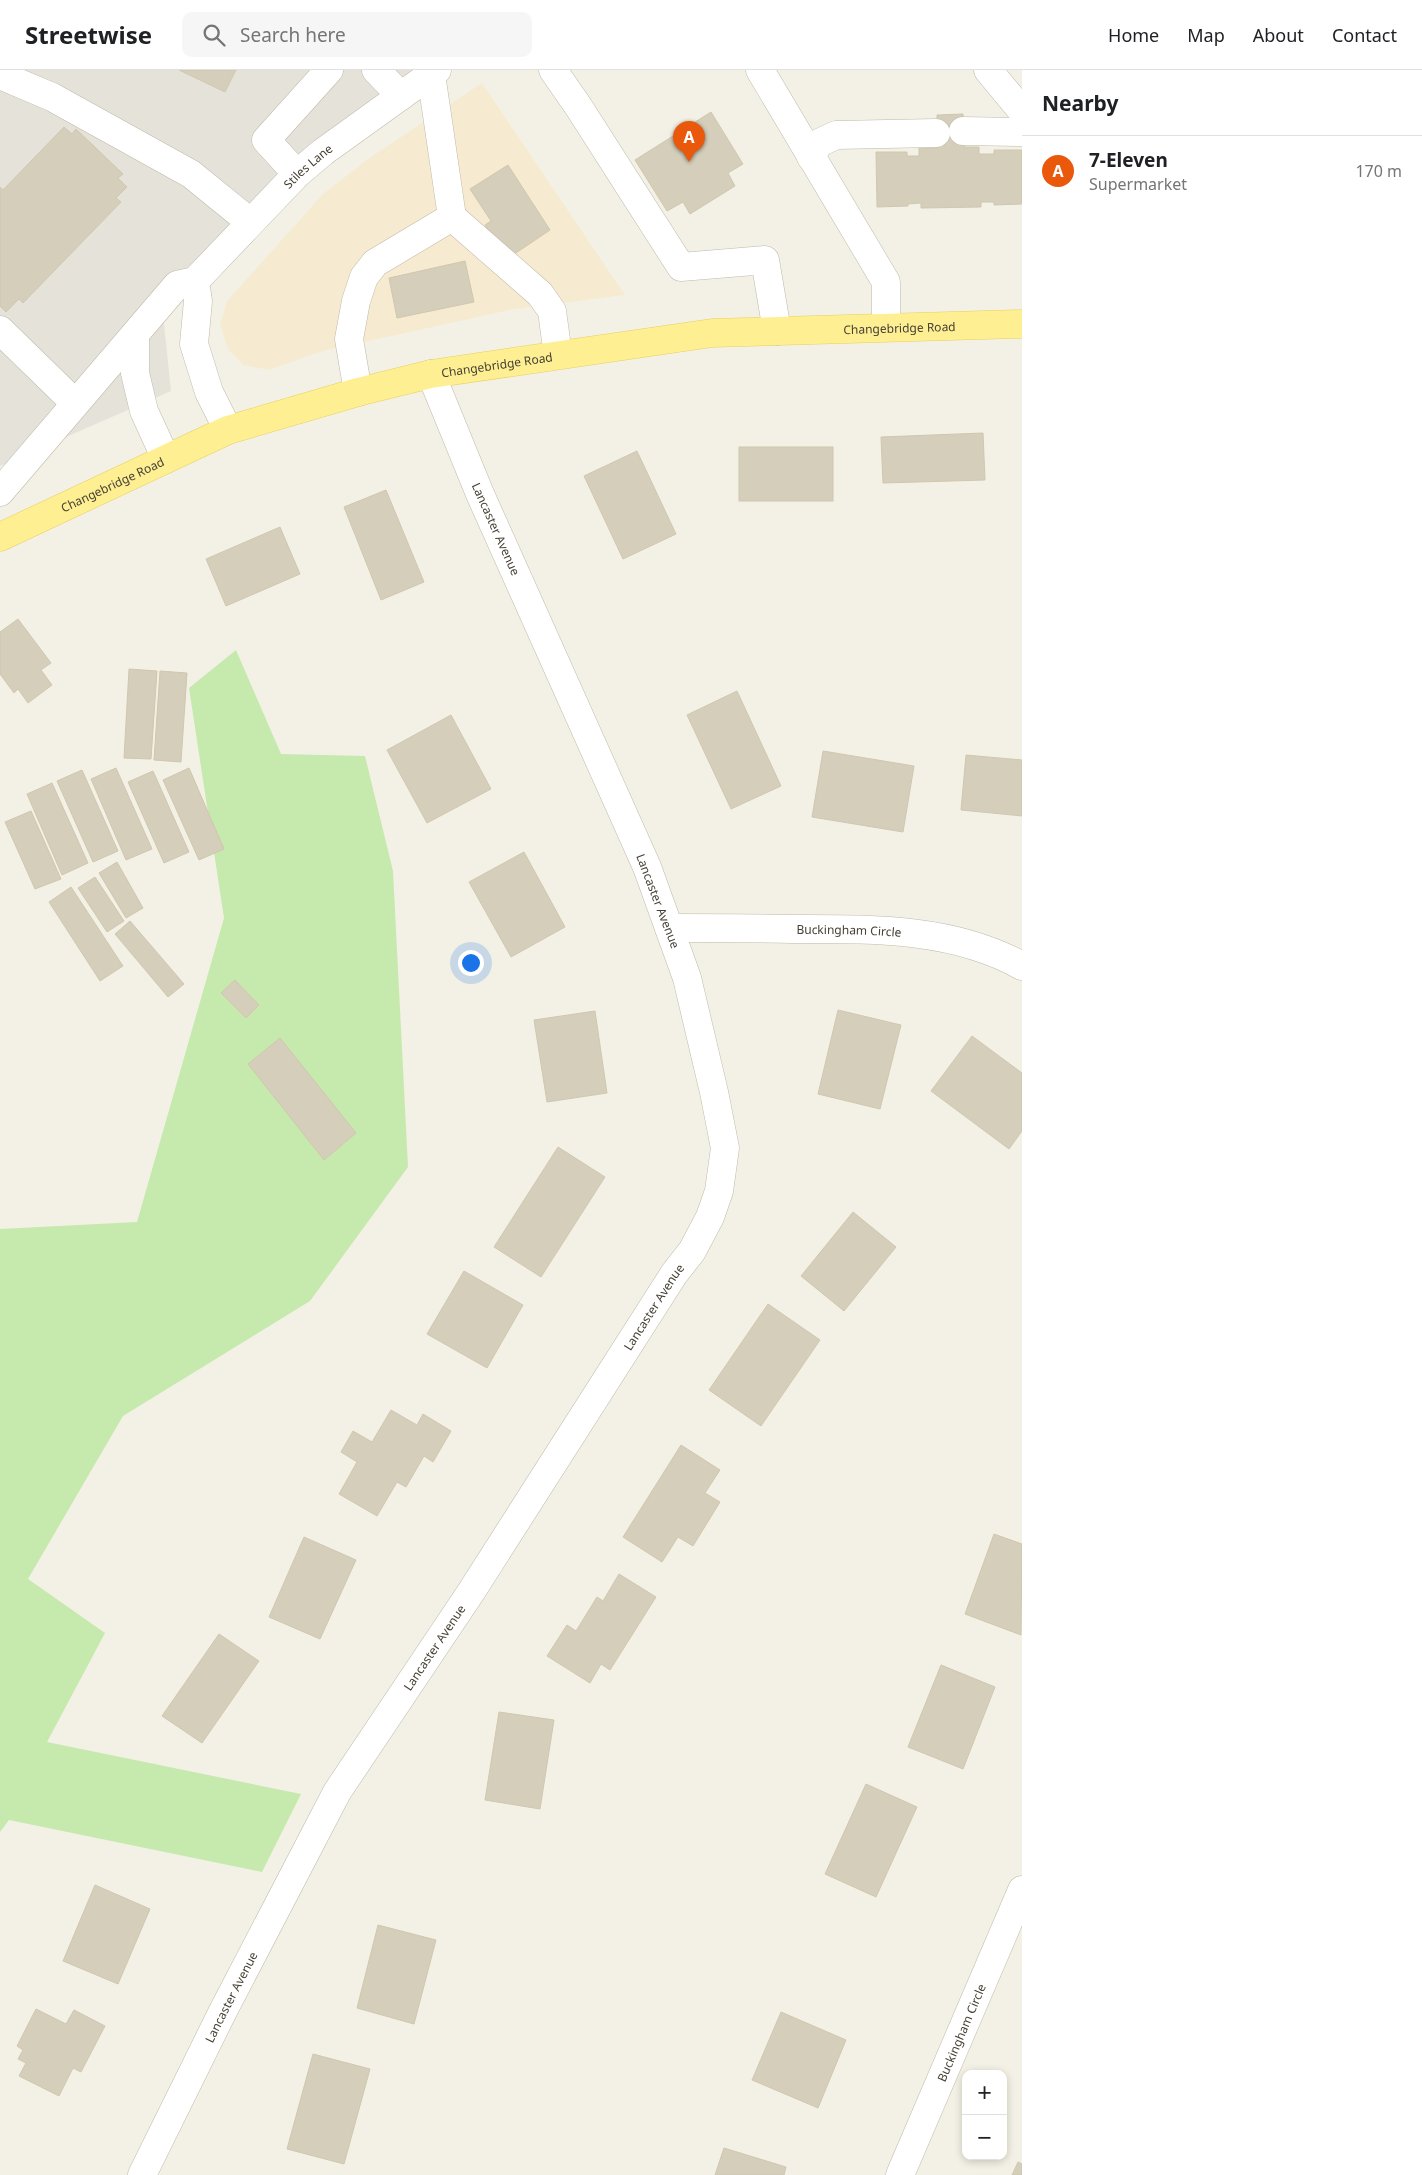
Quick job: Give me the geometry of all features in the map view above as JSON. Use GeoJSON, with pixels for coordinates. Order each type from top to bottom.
{"type":"FeatureCollection","features":[{"type":"Feature","properties":{"kind":"main road","name":"Changebridge Road"},"geometry":{"type":"LineString","coordinates":[[0,536],[228,430],[358,392],[431,374],[712,333],[886,326],[1022,324]]}},
{"type":"Feature","properties":{"kind":"street"},"geometry":{"type":"LineString","coordinates":[[296,174],[266,140],[329,70]]}},
{"type":"Feature","properties":{"kind":"street"},"geometry":{"type":"LineString","coordinates":[[376,70],[401,96]]}},
{"type":"Feature","properties":{"kind":"street"},"geometry":{"type":"LineString","coordinates":[[553,70],[578,106],[680,267],[765,260],[777,331]]}},
{"type":"Feature","properties":{"kind":"street"},"geometry":{"type":"LineString","coordinates":[[760,70],[886,282],[886,326]]}},
{"type":"Feature","properties":{"kind":"street"},"geometry":{"type":"LineString","coordinates":[[988,70],[1022,111]]}},
{"type":"Feature","properties":{"kind":"street"},"geometry":{"type":"LineString","coordinates":[[434,72],[452,217],[540,294],[552,311],[558,355]]}},
{"type":"Feature","properties":{"kind":"street","name":"Stiles Lane"},"geometry":{"type":"LineString","coordinates":[[0,492],[177,285],[196,281],[296,174],[323,152],[434,72]]}},
{"type":"Feature","properties":{"kind":"street"},"geometry":{"type":"LineString","coordinates":[[0,74],[52,97],[191,174],[250,222]]}},
{"type":"Feature","properties":{"kind":"street"},"geometry":{"type":"LineString","coordinates":[[963,131],[1022,132]]}},
{"type":"Feature","properties":{"kind":"street"},"geometry":{"type":"LineString","coordinates":[[811,157],[819,143],[836,136],[936,133]]}},
{"type":"Feature","properties":{"kind":"street"},"geometry":{"type":"LineString","coordinates":[[358,392],[349,338],[356,301],[364,277],[375,263],[452,217]]}},
{"type":"Feature","properties":{"kind":"street"},"geometry":{"type":"LineString","coordinates":[[196,281],[198,301],[194,344],[209,392],[228,430]]}},
{"type":"Feature","properties":{"kind":"street"},"geometry":{"type":"LineString","coordinates":[[0,330],[75,403]]}},
{"type":"Feature","properties":{"kind":"street"},"geometry":{"type":"LineString","coordinates":[[135,336],[135,373],[144,411],[166,458]]}},
{"type":"Feature","properties":{"kind":"street","name":"Lancaster Avenue"},"geometry":{"type":"LineString","coordinates":[[142,2175],[222,2013],[337,1792],[471,1592],[674,1274],[692,1251],[710,1217],[719,1191],[725,1148],[687,978],[647,867],[480,494],[431,374]]}},
{"type":"Feature","properties":{"kind":"street","name":"Buckingham Circle"},"geometry":{"type":"LineString","coordinates":[[669,928],[867,929],[923,934],[975,946],[1022,966]]}},
{"type":"Feature","properties":{"kind":"street","name":"Buckingham Circle"},"geometry":{"type":"LineString","coordinates":[[900,2175],[1022,1890]]}},
{"type":"Feature","properties":{"kind":"shaded area"},"geometry":{"type":"Polygon","coordinates":[[[0,70],[432,70],[279,196],[163,315],[171,391],[0,466],[0,70]]]}},
{"type":"Feature","properties":{"kind":"shaded area"},"geometry":{"type":"Polygon","coordinates":[[[482,83],[625,295],[515,309],[323,351],[269,370],[243,365],[228,349],[220,325],[227,301],[323,194],[368,159],[482,83]]]}},
{"type":"Feature","properties":{"kind":"green space"},"geometry":{"type":"Polygon","coordinates":[[[236,650],[281,754],[365,756],[393,871],[408,1167],[310,1301],[123,1416],[28,1579],[105,1633],[47,1742],[301,1794],[262,1872],[9,1820],[0,1832],[0,1229],[137,1222],[224,918],[189,688],[236,650]]]}},
{"type":"Feature","properties":{"kind":"building"},"geometry":{"type":"Polygon","coordinates":[[[179,70],[236,70],[225,92],[179,70]]]}},
{"type":"Feature","properties":{"kind":"building"},"geometry":{"type":"Polygon","coordinates":[[[711,112],[743,164],[728,173],[735,186],[690,214],[683,202],[667,211],[635,160],[711,112]]]}},
{"type":"Feature","properties":{"kind":"building"},"geometry":{"type":"Polygon","coordinates":[[[963,114],[964,147],[979,147],[979,154],[994,154],[994,150],[1022,150],[1022,204],[994,205],[994,202],[981,202],[981,207],[921,208],[921,203],[908,204],[908,206],[877,207],[876,152],[907,152],[907,156],[919,156],[919,148],[937,148],[937,115],[963,114]]]}},
{"type":"Feature","properties":{"kind":"building"},"geometry":{"type":"Polygon","coordinates":[[[64,127],[72,134],[76,129],[123,174],[118,178],[127,187],[116,198],[121,202],[23,303],[19,299],[6,312],[0,306],[0,187],[3,190],[64,127]]]}},
{"type":"Feature","properties":{"kind":"building"},"geometry":{"type":"Polygon","coordinates":[[[508,165],[550,230],[507,259],[485,225],[491,221],[470,189],[508,165]]]}},
{"type":"Feature","properties":{"kind":"building"},"geometry":{"type":"Polygon","coordinates":[[[465,261],[474,302],[397,318],[389,278],[465,261]]]}},
{"type":"Feature","properties":{"kind":"building"},"geometry":{"type":"Polygon","coordinates":[[[983,433],[985,480],[883,483],[881,437],[983,433]]]}},
{"type":"Feature","properties":{"kind":"building"},"geometry":{"type":"Polygon","coordinates":[[[739,447],[833,447],[833,501],[739,501],[739,447]]]}},
{"type":"Feature","properties":{"kind":"building"},"geometry":{"type":"Polygon","coordinates":[[[637,451],[676,534],[623,559],[584,476],[637,451]]]}},
{"type":"Feature","properties":{"kind":"building"},"geometry":{"type":"Polygon","coordinates":[[[386,490],[424,582],[381,600],[344,507],[386,490]]]}},
{"type":"Feature","properties":{"kind":"building"},"geometry":{"type":"Polygon","coordinates":[[[280,527],[300,574],[226,606],[206,559],[280,527]]]}},
{"type":"Feature","properties":{"kind":"building"},"geometry":{"type":"Polygon","coordinates":[[[18,619],[51,663],[41,670],[52,685],[28,703],[18,689],[14,693],[0,674],[0,632],[18,619]]]}},
{"type":"Feature","properties":{"kind":"building"},"geometry":{"type":"Polygon","coordinates":[[[129,669],[157,671],[151,759],[124,758],[129,669]]]}},
{"type":"Feature","properties":{"kind":"building"},"geometry":{"type":"Polygon","coordinates":[[[160,671],[187,673],[181,762],[154,760],[160,671]]]}},
{"type":"Feature","properties":{"kind":"building"},"geometry":{"type":"Polygon","coordinates":[[[737,691],[781,786],[731,809],[687,715],[737,691]]]}},
{"type":"Feature","properties":{"kind":"building"},"geometry":{"type":"Polygon","coordinates":[[[451,715],[491,789],[427,823],[387,750],[451,715]]]}},
{"type":"Feature","properties":{"kind":"building"},"geometry":{"type":"Polygon","coordinates":[[[823,751],[914,766],[903,832],[812,817],[823,751]]]}},
{"type":"Feature","properties":{"kind":"building"},"geometry":{"type":"Polygon","coordinates":[[[966,755],[1022,760],[1022,816],[961,810],[966,755]]]}},
{"type":"Feature","properties":{"kind":"building"},"geometry":{"type":"Polygon","coordinates":[[[116,768],[152,849],[126,860],[91,779],[116,768]]]}},
{"type":"Feature","properties":{"kind":"building"},"geometry":{"type":"Polygon","coordinates":[[[189,768],[224,849],[199,860],[163,780],[189,768]]]}},
{"type":"Feature","properties":{"kind":"building"},"geometry":{"type":"Polygon","coordinates":[[[82,770],[118,851],[93,862],[57,781],[82,770]]]}},
{"type":"Feature","properties":{"kind":"building"},"geometry":{"type":"Polygon","coordinates":[[[153,771],[189,852],[164,863],[128,782],[153,771]]]}},
{"type":"Feature","properties":{"kind":"building"},"geometry":{"type":"Polygon","coordinates":[[[52,783],[88,863],[62,875],[27,794],[52,783]]]}},
{"type":"Feature","properties":{"kind":"building"},"geometry":{"type":"Polygon","coordinates":[[[31,811],[61,879],[35,889],[5,822],[31,811]]]}},
{"type":"Feature","properties":{"kind":"building"},"geometry":{"type":"Polygon","coordinates":[[[524,852],[565,927],[511,957],[469,882],[524,852]]]}},
{"type":"Feature","properties":{"kind":"building"},"geometry":{"type":"Polygon","coordinates":[[[117,862],[143,908],[126,918],[99,873],[117,862]]]}},
{"type":"Feature","properties":{"kind":"building"},"geometry":{"type":"Polygon","coordinates":[[[95,877],[124,921],[107,932],[78,888],[95,877]]]}},
{"type":"Feature","properties":{"kind":"building"},"geometry":{"type":"Polygon","coordinates":[[[71,887],[123,966],[100,981],[49,902],[71,887]]]}},
{"type":"Feature","properties":{"kind":"building"},"geometry":{"type":"Polygon","coordinates":[[[130,921],[184,984],[168,997],[115,934],[130,921]]]}},
{"type":"Feature","properties":{"kind":"building"},"geometry":{"type":"Polygon","coordinates":[[[235,980],[259,1005],[246,1018],[221,993],[235,980]]]}},
{"type":"Feature","properties":{"kind":"building"},"geometry":{"type":"Polygon","coordinates":[[[838,1010],[901,1025],[880,1109],[818,1094],[838,1010]]]}},
{"type":"Feature","properties":{"kind":"building"},"geometry":{"type":"Polygon","coordinates":[[[595,1011],[607,1093],[547,1102],[534,1020],[595,1011]]]}},
{"type":"Feature","properties":{"kind":"building"},"geometry":{"type":"Polygon","coordinates":[[[972,1036],[1022,1073],[1022,1131],[1009,1149],[931,1091],[972,1036]]]}},
{"type":"Feature","properties":{"kind":"building"},"geometry":{"type":"Polygon","coordinates":[[[280,1038],[356,1133],[324,1160],[248,1064],[280,1038]]]}},
{"type":"Feature","properties":{"kind":"building"},"geometry":{"type":"Polygon","coordinates":[[[558,1147],[605,1177],[541,1277],[494,1247],[558,1147]]]}},
{"type":"Feature","properties":{"kind":"building"},"geometry":{"type":"Polygon","coordinates":[[[853,1212],[896,1247],[844,1311],[801,1276],[853,1212]]]}},
{"type":"Feature","properties":{"kind":"building"},"geometry":{"type":"Polygon","coordinates":[[[464,1271],[523,1305],[487,1368],[427,1334],[464,1271]]]}},
{"type":"Feature","properties":{"kind":"building"},"geometry":{"type":"Polygon","coordinates":[[[768,1304],[820,1340],[761,1426],[709,1390],[768,1304]]]}},
{"type":"Feature","properties":{"kind":"building"},"geometry":{"type":"Polygon","coordinates":[[[391,1410],[417,1425],[423,1414],[451,1431],[433,1462],[424,1456],[406,1487],[397,1482],[377,1516],[339,1494],[357,1462],[341,1452],[353,1431],[372,1442],[391,1410]]]}},
{"type":"Feature","properties":{"kind":"building"},"geometry":{"type":"Polygon","coordinates":[[[681,1445],[720,1470],[705,1493],[720,1502],[693,1546],[678,1537],[662,1562],[623,1537],[681,1445]]]}},
{"type":"Feature","properties":{"kind":"building"},"geometry":{"type":"Polygon","coordinates":[[[994,1534],[1022,1544],[1021,1635],[965,1614],[994,1534]]]}},
{"type":"Feature","properties":{"kind":"building"},"geometry":{"type":"Polygon","coordinates":[[[304,1537],[356,1560],[320,1639],[269,1617],[304,1537]]]}},
{"type":"Feature","properties":{"kind":"building"},"geometry":{"type":"Polygon","coordinates":[[[619,1574],[656,1597],[610,1670],[601,1664],[590,1683],[547,1656],[567,1625],[576,1631],[597,1597],[603,1601],[619,1574]]]}},
{"type":"Feature","properties":{"kind":"building"},"geometry":{"type":"Polygon","coordinates":[[[219,1634],[259,1661],[202,1743],[162,1716],[219,1634]]]}},
{"type":"Feature","properties":{"kind":"building"},"geometry":{"type":"Polygon","coordinates":[[[941,1665],[995,1687],[963,1769],[908,1747],[941,1665]]]}},
{"type":"Feature","properties":{"kind":"building"},"geometry":{"type":"Polygon","coordinates":[[[499,1712],[554,1720],[540,1809],[485,1800],[499,1712]]]}},
{"type":"Feature","properties":{"kind":"building"},"geometry":{"type":"Polygon","coordinates":[[[866,1784],[917,1807],[876,1897],[825,1874],[866,1784]]]}},
{"type":"Feature","properties":{"kind":"building"},"geometry":{"type":"Polygon","coordinates":[[[95,1885],[150,1909],[118,1984],[63,1961],[95,1885]]]}},
{"type":"Feature","properties":{"kind":"building"},"geometry":{"type":"Polygon","coordinates":[[[378,1925],[436,1940],[414,2024],[357,2008],[378,1925]]]}},
{"type":"Feature","properties":{"kind":"building"},"geometry":{"type":"Polygon","coordinates":[[[36,2009],[66,2024],[74,2010],[105,2026],[81,2072],[73,2068],[59,2096],[19,2076],[26,2063],[18,2059],[23,2050],[17,2046],[36,2009]]]}},
{"type":"Feature","properties":{"kind":"building"},"geometry":{"type":"Polygon","coordinates":[[[781,2012],[846,2040],[818,2108],[752,2080],[781,2012]]]}},
{"type":"Feature","properties":{"kind":"building"},"geometry":{"type":"Polygon","coordinates":[[[313,2054],[370,2069],[344,2164],[287,2149],[313,2054]]]}},
{"type":"Feature","properties":{"kind":"building"},"geometry":{"type":"Polygon","coordinates":[[[724,2148],[786,2167],[784,2175],[715,2175],[724,2148]]]}},
{"type":"Feature","properties":{"kind":"building"},"geometry":{"type":"Polygon","coordinates":[[[1018,2162],[1022,2164],[1022,2175],[1012,2175],[1018,2162]]]}},
{"type":"Feature","properties":{"kind":"place","name":"7-Eleven"},"geometry":{"type":"Point","coordinates":[689,162]}}]}
